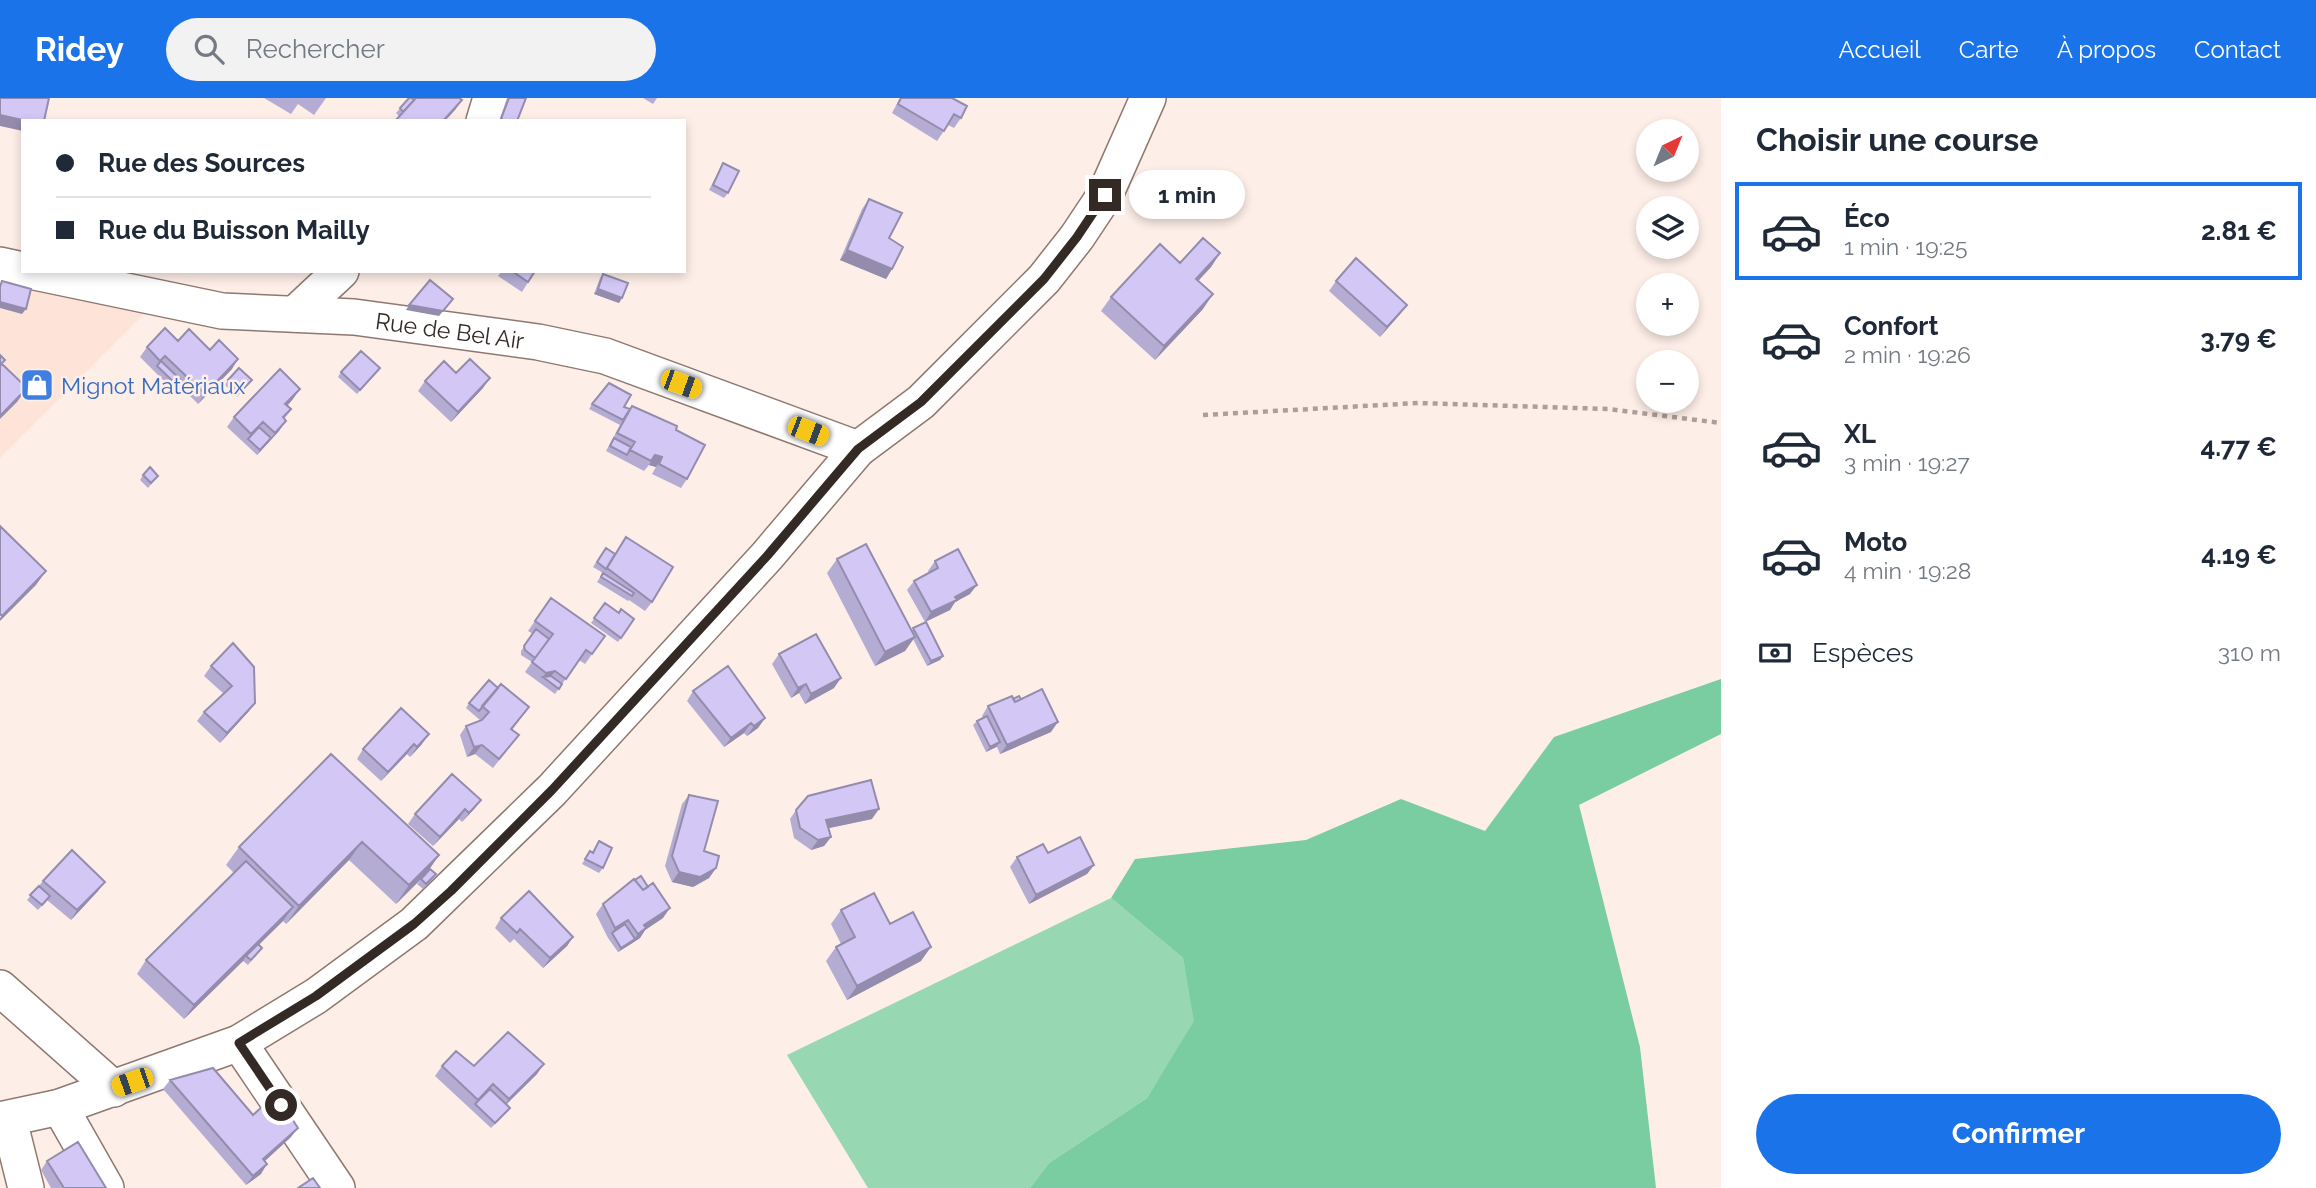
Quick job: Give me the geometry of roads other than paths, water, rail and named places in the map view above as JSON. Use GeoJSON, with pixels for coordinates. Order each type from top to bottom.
{"type":"FeatureCollection","features":[{"type":"Feature","properties":{"kind":"street"},"geometry":{"type":"LineString","coordinates":[[485,119],[491,98]]}},
{"type":"Feature","properties":{"kind":"street"},"geometry":{"type":"LineString","coordinates":[[26,1188],[4,1120],[60,1107],[239,1043],[316,996],[414,924],[451,891],[562,779],[767,556],[858,449],[921,402],[1044,279],[1105,195],[1147,98]]}},
{"type":"Feature","properties":{"kind":"street"},"geometry":{"type":"LineString","coordinates":[[0,265],[21,270]]}},
{"type":"Feature","properties":{"kind":"street","name":"Rue de Bel Air"},"geometry":{"type":"LineString","coordinates":[[40,273],[222,311],[381,321],[538,342],[605,356],[858,449]]}},
{"type":"Feature","properties":{"kind":"street"},"geometry":{"type":"LineString","coordinates":[[295,314],[339,273]]}},
{"type":"Feature","properties":{"kind":"street"},"geometry":{"type":"LineString","coordinates":[[0,988],[114,1089]]}},
{"type":"Feature","properties":{"kind":"street"},"geometry":{"type":"LineString","coordinates":[[239,1043],[337,1188]]}},
{"type":"Feature","properties":{"kind":"street"},"geometry":{"type":"LineString","coordinates":[[60,1107],[106,1188]]}},
{"type":"Feature","properties":{"kind":"place","name":"Mignot Matériaux"},"geometry":{"type":"Point","coordinates":[37,385]}}]}
